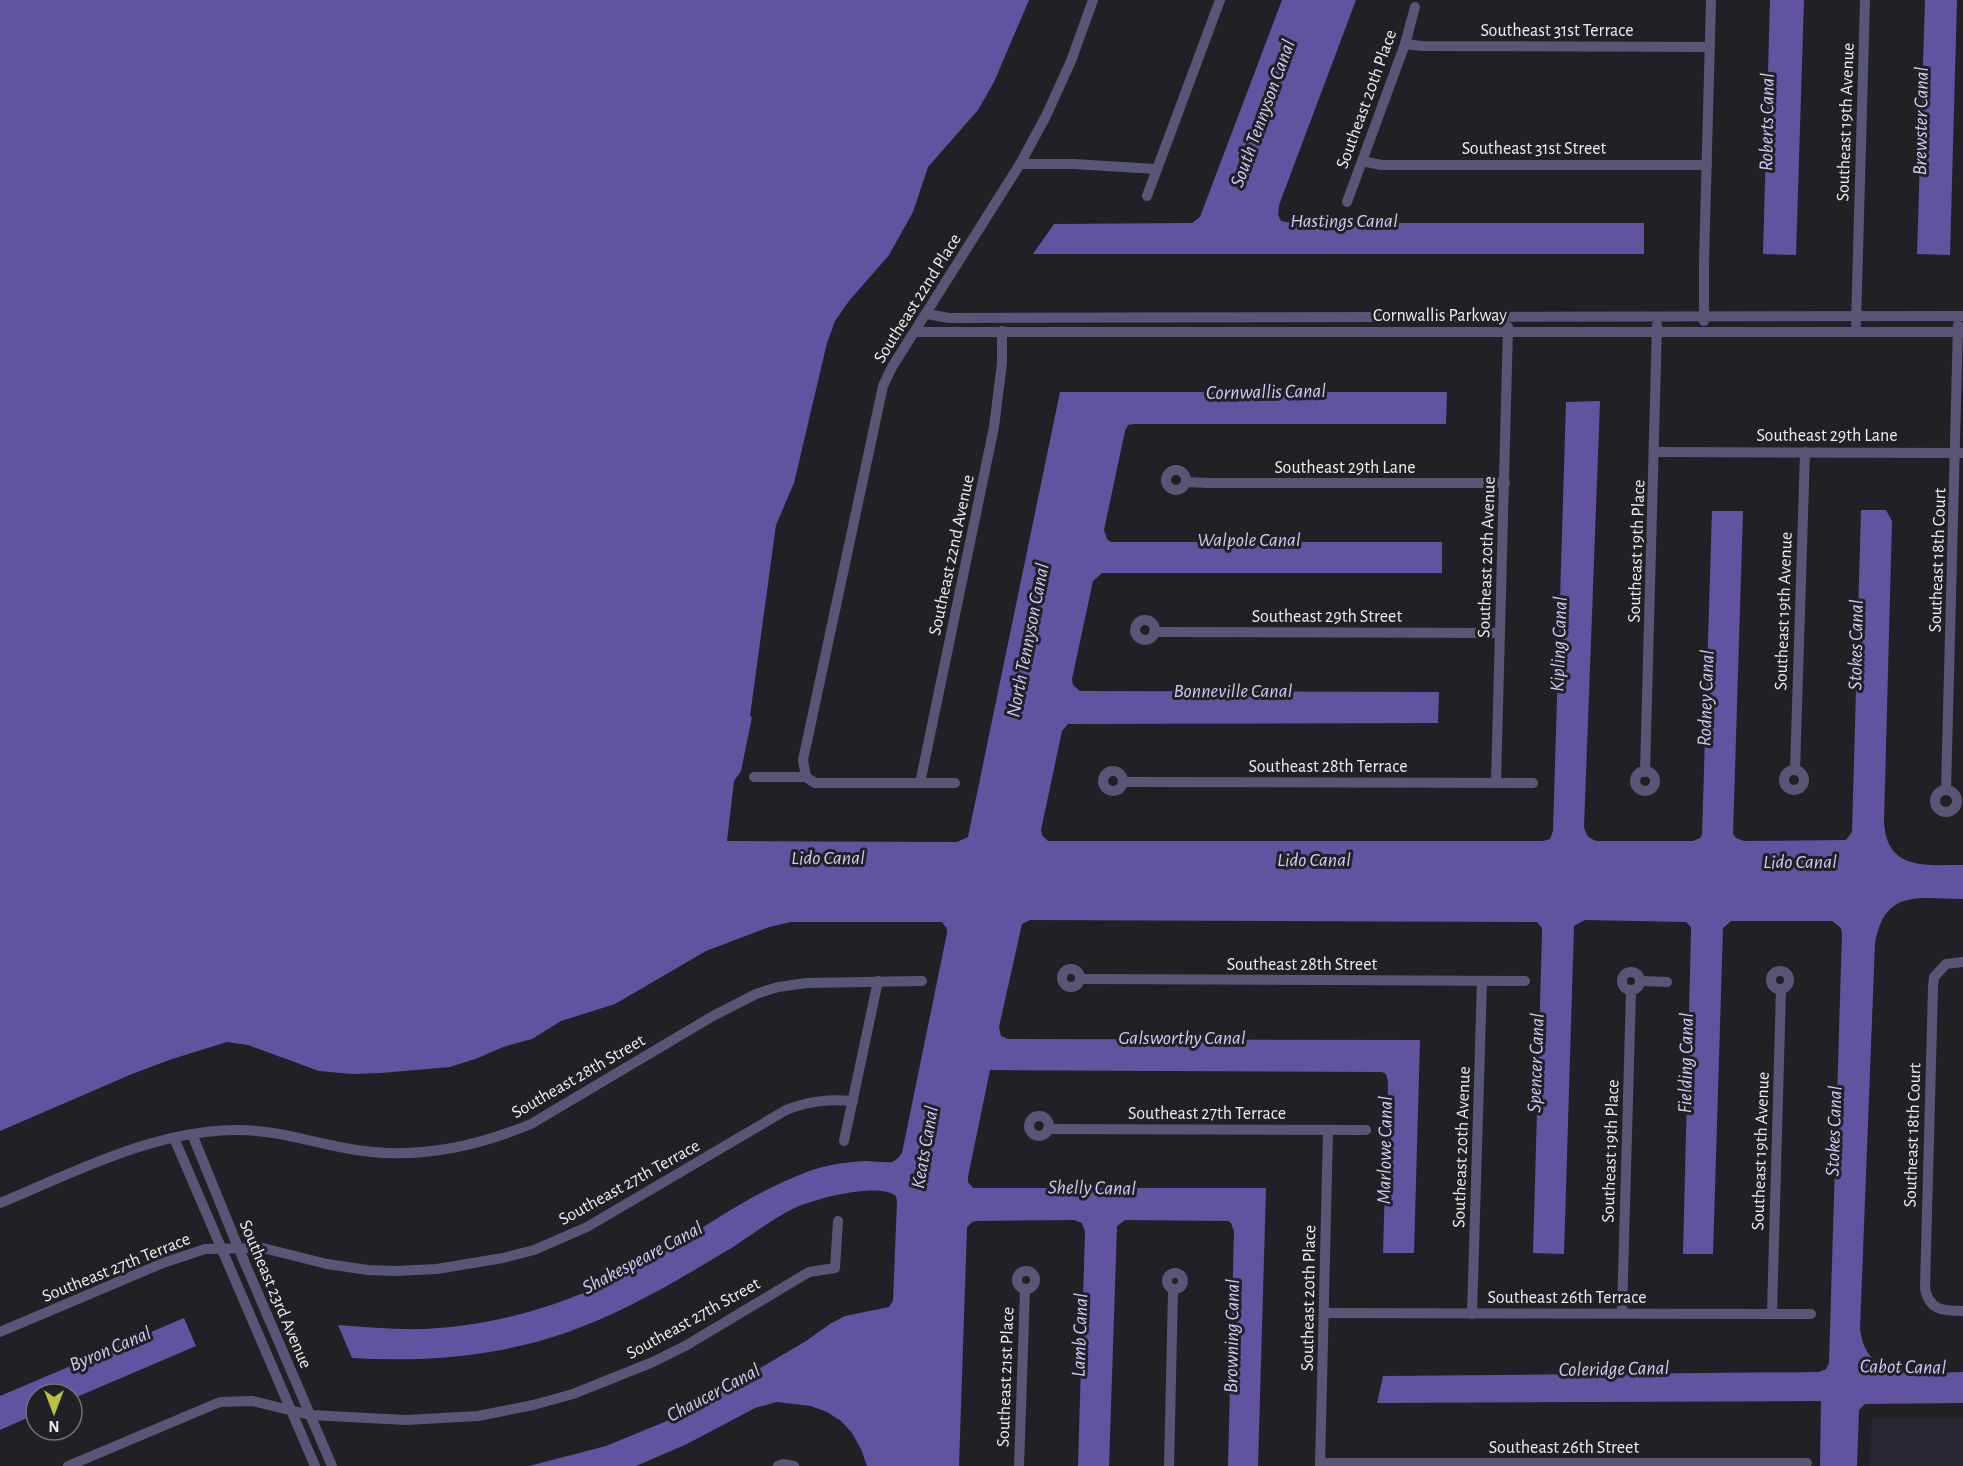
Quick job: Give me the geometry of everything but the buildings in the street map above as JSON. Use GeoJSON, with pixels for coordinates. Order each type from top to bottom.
{"type":"FeatureCollection","features":[{"type":"Feature","properties":{"kind":"street","name":"Southeast 22nd Place"},"geometry":{"type":"LineString","coordinates":[[806,777],[803,760],[878,405],[887,377],[1020,164],[1058,93],[1093,0]]}},
{"type":"Feature","properties":{"kind":"street"},"geometry":{"type":"LineString","coordinates":[[1147,196],[1220,0]]}},
{"type":"Feature","properties":{"kind":"street"},"geometry":{"type":"LineString","coordinates":[[1704,331],[1711,0]]}},
{"type":"Feature","properties":{"kind":"street","name":"Southeast 19th Avenue"},"geometry":{"type":"LineString","coordinates":[[1856,331],[1865,0]]}},
{"type":"Feature","properties":{"kind":"street","name":"Southeast 20th Place"},"geometry":{"type":"LineString","coordinates":[[1347,202],[1405,44],[1415,7]]}},
{"type":"Feature","properties":{"kind":"street","name":"Southeast 31st Terrace"},"geometry":{"type":"LineString","coordinates":[[1405,44],[1422,46],[1710,47]]}},
{"type":"Feature","properties":{"kind":"street","name":"Southeast 31st Street"},"geometry":{"type":"LineString","coordinates":[[1362,161],[1381,165],[1707,165]]}},
{"type":"Feature","properties":{"kind":"street"},"geometry":{"type":"LineString","coordinates":[[1020,164],[1072,164],[1156,169]]}},
{"type":"Feature","properties":{"kind":"street","name":"Cornwallis Parkway"},"geometry":{"type":"LineString","coordinates":[[927,314],[949,318],[1961,316]]}},
{"type":"Feature","properties":{"kind":"street","name":"Southeast 19th Place"},"geometry":{"type":"LineString","coordinates":[[1646,772],[1657,316]]}},
{"type":"Feature","properties":{"kind":"street","name":"Southeast 18th Court"},"geometry":{"type":"LineString","coordinates":[[1946,790],[1959,453],[1961,316]]}},
{"type":"Feature","properties":{"kind":"street"},"geometry":{"type":"LineString","coordinates":[[1275,317],[1275,332]]}},
{"type":"Feature","properties":{"kind":"street","name":"Southeast 20th Avenue"},"geometry":{"type":"LineString","coordinates":[[1496,783],[1508,317]]}},
{"type":"Feature","properties":{"kind":"street","name":"Southeast 22nd Avenue"},"geometry":{"type":"LineString","coordinates":[[920,783],[994,426],[1002,363],[1002,331]]}},
{"type":"Feature","properties":{"kind":"street","name":"Cornwallis Parkway"},"geometry":{"type":"LineString","coordinates":[[916,332],[1961,332]]}},
{"type":"Feature","properties":{"kind":"street","name":"Southeast 29th Lane"},"geometry":{"type":"LineString","coordinates":[[1655,452],[1959,453]]}},
{"type":"Feature","properties":{"kind":"street","name":"Southeast 19th Avenue"},"geometry":{"type":"LineString","coordinates":[[1795,770],[1805,452]]}},
{"type":"Feature","properties":{"kind":"street","name":"Southeast 29th Lane"},"geometry":{"type":"LineString","coordinates":[[1186,482],[1505,483]]}},
{"type":"Feature","properties":{"kind":"street","name":"Southeast 29th Street"},"geometry":{"type":"LineString","coordinates":[[1154,632],[1500,633]]}},
{"type":"Feature","properties":{"kind":"street"},"geometry":{"type":"LineString","coordinates":[[754,777],[806,777],[815,783],[955,783]]}},
{"type":"Feature","properties":{"kind":"street","name":"Southeast 28th Terrace"},"geometry":{"type":"LineString","coordinates":[[1123,782],[1533,783]]}},
{"type":"Feature","properties":{"kind":"street","name":"Southeast 18th Court"},"geometry":{"type":"LineString","coordinates":[[1963,962],[1946,964],[1934,977],[1925,1288],[1928,1301],[1935,1307],[1963,1311]]}},
{"type":"Feature","properties":{"kind":"street","name":"Southeast 19th Place"},"geometry":{"type":"LineString","coordinates":[[1622,1313],[1631,991],[1623,986],[1622,980],[1625,974],[1634,972],[1641,981]]}},
{"type":"Feature","properties":{"kind":"street","name":"Southeast 28th Street"},"geometry":{"type":"LineString","coordinates":[[1080,979],[1525,981]]}},
{"type":"Feature","properties":{"kind":"street"},"geometry":{"type":"LineString","coordinates":[[844,1141],[878,981]]}},
{"type":"Feature","properties":{"kind":"street","name":"Southeast 28th Street"},"geometry":{"type":"LineString","coordinates":[[0,1203],[137,1146],[192,1134],[244,1130],[295,1136],[346,1149],[392,1153],[463,1147],[504,1136],[531,1124],[713,1016],[756,994],[778,987],[807,983],[922,981]]}},
{"type":"Feature","properties":{"kind":"street","name":"Southeast 20th Avenue"},"geometry":{"type":"LineString","coordinates":[[1472,1314],[1482,981]]}},
{"type":"Feature","properties":{"kind":"street"},"geometry":{"type":"LineString","coordinates":[[1631,991],[1637,989],[1641,981],[1667,982]]}},
{"type":"Feature","properties":{"kind":"street","name":"Southeast 19th Avenue"},"geometry":{"type":"LineString","coordinates":[[1772,1313],[1781,989]]}},
{"type":"Feature","properties":{"kind":"street","name":"Southeast 27th Terrace"},"geometry":{"type":"LineString","coordinates":[[0,1332],[163,1263],[205,1248],[263,1248],[319,1263],[368,1270],[437,1269],[503,1258],[558,1240],[595,1224],[786,1110],[827,1099],[853,1101]]}},
{"type":"Feature","properties":{"kind":"street","name":"Southeast 27th Terrace"},"geometry":{"type":"LineString","coordinates":[[1048,1129],[1366,1130]]}},
{"type":"Feature","properties":{"kind":"street","name":"Southeast 20th Place"},"geometry":{"type":"LineString","coordinates":[[1320,1464],[1328,1130]]}},
{"type":"Feature","properties":{"kind":"street","name":"Southeast 23rd Avenue"},"geometry":{"type":"LineString","coordinates":[[192,1134],[332,1466]]}},
{"type":"Feature","properties":{"kind":"street","name":"Southeast 23rd Avenue"},"geometry":{"type":"LineString","coordinates":[[174,1137],[315,1466]]}},
{"type":"Feature","properties":{"kind":"street","name":"Southeast 27th Street"},"geometry":{"type":"LineString","coordinates":[[68,1466],[220,1402],[253,1401],[310,1415],[406,1420],[458,1418],[511,1410],[573,1394],[623,1375],[675,1351],[809,1272],[835,1268],[838,1221]]}},
{"type":"Feature","properties":{"kind":"street","name":"Southeast 21st Place"},"geometry":{"type":"LineString","coordinates":[[1019,1466],[1024,1290]]}},
{"type":"Feature","properties":{"kind":"street"},"geometry":{"type":"LineString","coordinates":[[1169,1466],[1173,1290]]}},
{"type":"Feature","properties":{"kind":"street","name":"Southeast 26th Terrace"},"geometry":{"type":"LineString","coordinates":[[1324,1313],[1811,1314]]}},
{"type":"Feature","properties":{"kind":"street","name":"Southeast 26th Street"},"geometry":{"type":"LineString","coordinates":[[1320,1464],[1807,1463]]}},
{"type":"Feature","properties":{"kind":"street"},"geometry":{"type":"LineString","coordinates":[[778,1466],[783,1464],[795,1466]]}},
{"type":"Feature","properties":{"kind":"shaded area"},"geometry":{"type":"Polygon","coordinates":[[[1872,1417],[1963,1417],[1963,1466],[1869,1466],[1872,1417]]]}},
{"type":"Feature","properties":{"kind":"water"},"geometry":{"type":"Polygon","coordinates":[[[0,0],[1029,0],[994,82],[978,110],[928,167],[913,212],[889,255],[849,301],[835,321],[827,343],[794,483],[776,525],[750,716],[752,717],[741,771],[734,781],[727,841],[957,842],[968,837],[1060,392],[1447,392],[1446,424],[1128,425],[1104,530],[1107,539],[1111,542],[1442,542],[1442,573],[1102,573],[1093,581],[1072,679],[1073,685],[1080,691],[1439,692],[1438,723],[1068,724],[1062,731],[1041,830],[1042,835],[1048,841],[1543,841],[1550,839],[1553,831],[1566,402],[1600,401],[1584,827],[1587,834],[1597,841],[1693,841],[1702,835],[1712,511],[1743,511],[1733,834],[1744,841],[1846,840],[1852,832],[1861,510],[1886,510],[1892,521],[1884,821],[1886,837],[1892,849],[1900,857],[1910,862],[1963,865],[1963,899],[1918,898],[1896,905],[1887,913],[1880,925],[1875,943],[1860,1329],[1865,1347],[1873,1359],[1885,1367],[1898,1372],[1963,1372],[1963,1403],[1865,1404],[1859,1410],[1857,1466],[1820,1466],[1821,1401],[1377,1403],[1383,1376],[1819,1372],[1826,1369],[1829,1363],[1842,933],[1841,928],[1832,921],[1731,921],[1723,928],[1713,1254],[1683,1254],[1691,933],[1691,927],[1686,922],[1585,920],[1574,926],[1564,1254],[1533,1253],[1542,933],[1542,928],[1537,922],[1030,920],[1022,924],[999,1027],[1001,1036],[1008,1039],[1420,1040],[1414,1253],[1383,1253],[1388,1082],[1386,1074],[1382,1072],[990,1070],[968,1177],[968,1182],[973,1188],[1266,1188],[1258,1466],[1228,1466],[1234,1231],[1228,1221],[1125,1220],[1117,1226],[1109,1466],[1078,1466],[1085,1232],[1082,1223],[1074,1220],[976,1221],[967,1227],[959,1466],[867,1466],[852,1433],[841,1421],[811,1406],[777,1402],[755,1408],[687,1444],[636,1466],[529,1466],[606,1446],[679,1416],[845,1316],[889,1307],[893,1301],[897,1201],[896,1196],[888,1192],[849,1193],[799,1206],[653,1294],[568,1332],[515,1347],[461,1356],[407,1359],[352,1358],[338,1325],[392,1329],[453,1327],[536,1310],[616,1278],[763,1191],[785,1181],[836,1164],[895,1160],[902,1153],[947,933],[942,922],[791,922],[769,927],[706,951],[615,1004],[561,1021],[532,1039],[503,1047],[450,1067],[352,1074],[319,1071],[248,1045],[227,1042],[132,1074],[0,1131],[0,0]]]}},
{"type":"Feature","properties":{"kind":"water","name":"South Tennyson Canal"},"geometry":{"type":"Polygon","coordinates":[[[1282,0],[1356,0],[1279,205],[1278,215],[1281,221],[1291,223],[1644,223],[1644,254],[1033,254],[1054,224],[1192,223],[1200,217],[1282,0]]]}},
{"type":"Feature","properties":{"kind":"water"},"geometry":{"type":"Polygon","coordinates":[[[1770,0],[1804,0],[1796,255],[1763,254],[1770,0]]]}},
{"type":"Feature","properties":{"kind":"water"},"geometry":{"type":"Polygon","coordinates":[[[1925,0],[1957,0],[1950,255],[1917,254],[1925,0]]]}},
{"type":"Feature","properties":{"kind":"water"},"geometry":{"type":"Polygon","coordinates":[[[184,1318],[196,1346],[84,1394],[84,1382],[33,1382],[184,1318]]]}},
{"type":"Feature","properties":{"kind":"water"},"geometry":{"type":"Polygon","coordinates":[[[24,1386],[24,1419],[0,1430],[0,1396],[24,1386]]]}},
{"type":"Feature","properties":{"kind":"water label","name":"Brewster Canal"},"geometry":{"type":"Point","coordinates":[1920,121]}},
{"type":"Feature","properties":{"kind":"water label","name":"Roberts Canal"},"geometry":{"type":"Point","coordinates":[1766,122]}},
{"type":"Feature","properties":{"kind":"water label","name":"Hastings Canal"},"geometry":{"type":"Point","coordinates":[1344,220]}},
{"type":"Feature","properties":{"kind":"water label","name":"Cornwallis Canal"},"geometry":{"type":"Point","coordinates":[1266,391]}},
{"type":"Feature","properties":{"kind":"water label","name":"Walpole Canal"},"geometry":{"type":"Point","coordinates":[1249,539]}},
{"type":"Feature","properties":{"kind":"water label","name":"North Tennyson Canal"},"geometry":{"type":"Point","coordinates":[1027,640]}},
{"type":"Feature","properties":{"kind":"water label","name":"Kipling Canal"},"geometry":{"type":"Point","coordinates":[1558,644]}},
{"type":"Feature","properties":{"kind":"water label","name":"Stokes Canal"},"geometry":{"type":"Point","coordinates":[1855,645]}},
{"type":"Feature","properties":{"kind":"water label","name":"Bonneville Canal"},"geometry":{"type":"Point","coordinates":[1233,690]}},
{"type":"Feature","properties":{"kind":"water label","name":"Rodney Canal"},"geometry":{"type":"Point","coordinates":[1705,698]}},
{"type":"Feature","properties":{"kind":"water label","name":"Lido Canal"},"geometry":{"type":"Point","coordinates":[828,857]}},
{"type":"Feature","properties":{"kind":"water label","name":"Lido Canal"},"geometry":{"type":"Point","coordinates":[1314,859]}},
{"type":"Feature","properties":{"kind":"water label","name":"Lido Canal"},"geometry":{"type":"Point","coordinates":[1800,861]}},
{"type":"Feature","properties":{"kind":"water label","name":"Galsworthy Canal"},"geometry":{"type":"Point","coordinates":[1182,1037]}},
{"type":"Feature","properties":{"kind":"water label","name":"Spencer Canal"},"geometry":{"type":"Point","coordinates":[1535,1063]}},
{"type":"Feature","properties":{"kind":"water label","name":"Fielding Canal"},"geometry":{"type":"Point","coordinates":[1685,1063]}},
{"type":"Feature","properties":{"kind":"water label","name":"Stokes Canal"},"geometry":{"type":"Point","coordinates":[1833,1131]}},
{"type":"Feature","properties":{"kind":"water label","name":"Keats Canal"},"geometry":{"type":"Point","coordinates":[924,1147]}},
{"type":"Feature","properties":{"kind":"water label","name":"Marlowe Canal"},"geometry":{"type":"Point","coordinates":[1384,1150]}},
{"type":"Feature","properties":{"kind":"water label","name":"Shelly Canal"},"geometry":{"type":"Point","coordinates":[1092,1187]}},
{"type":"Feature","properties":{"kind":"water label","name":"Shakespeare Canal"},"geometry":{"type":"Point","coordinates":[642,1257]}},
{"type":"Feature","properties":{"kind":"water label","name":"Lamb Canal"},"geometry":{"type":"Point","coordinates":[1079,1335]}},
{"type":"Feature","properties":{"kind":"water label","name":"Browning Canal"},"geometry":{"type":"Point","coordinates":[1231,1336]}},
{"type":"Feature","properties":{"kind":"water label","name":"Byron Canal"},"geometry":{"type":"Point","coordinates":[110,1348]}},
{"type":"Feature","properties":{"kind":"water label","name":"Cabot Canal"},"geometry":{"type":"Point","coordinates":[1903,1366]}},
{"type":"Feature","properties":{"kind":"water label","name":"Coleridge Canal"},"geometry":{"type":"Point","coordinates":[1614,1368]}},
{"type":"Feature","properties":{"kind":"water label","name":"Chaucer Canal"},"geometry":{"type":"Point","coordinates":[713,1392]}}]}
